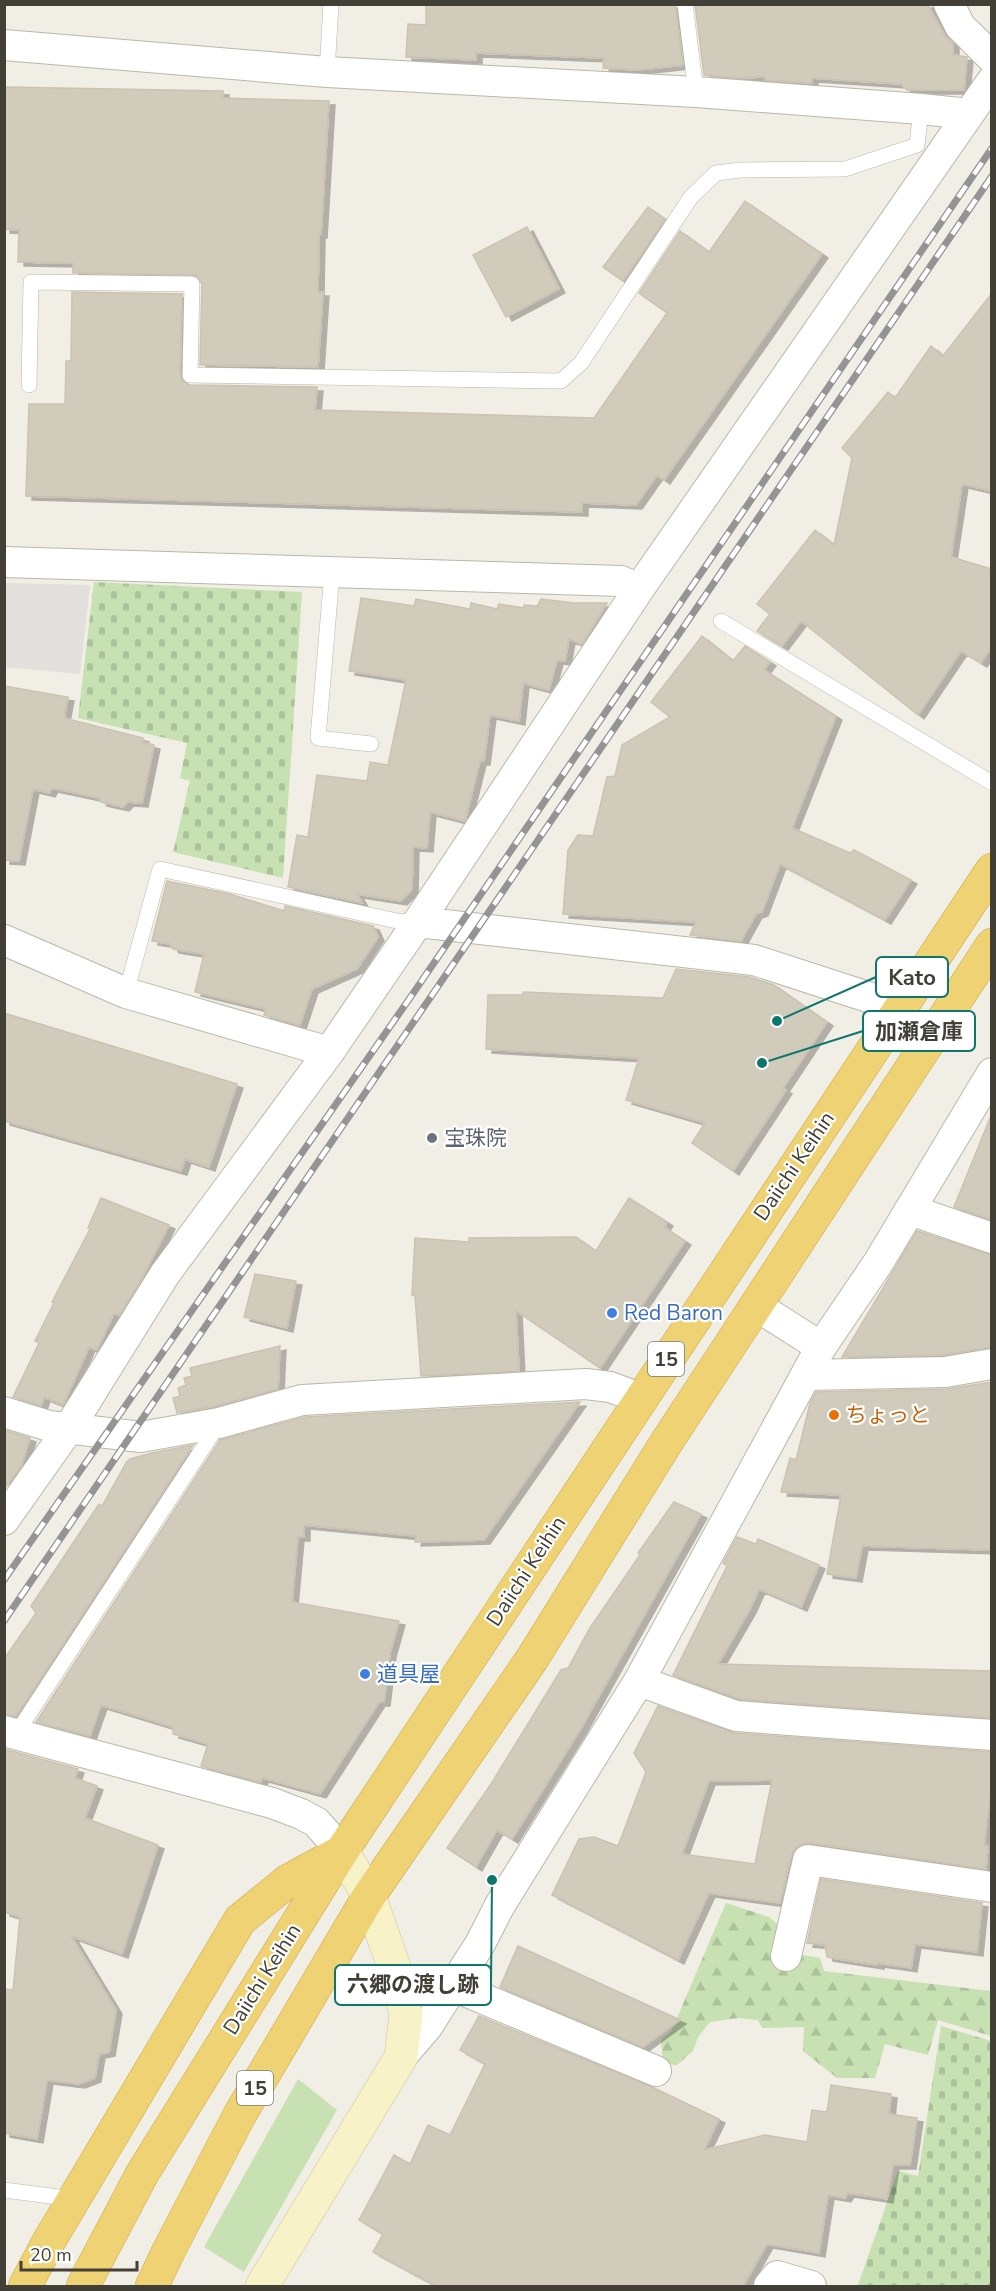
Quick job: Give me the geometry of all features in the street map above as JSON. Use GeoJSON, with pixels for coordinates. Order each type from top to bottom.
{"type":"FeatureCollection","features":[{"type":"Feature","properties":{"kind":"highway","name":"Daiichi Keihin"},"geometry":{"type":"LineString","coordinates":[[83,2286],[142,2174],[342,1851],[992,870]]}},
{"type":"Feature","properties":{"kind":"highway","name":"Daiichi Keihin"},"geometry":{"type":"LineString","coordinates":[[152,2286],[239,2116],[369,1896],[532,1659],[755,1305],[992,945]]}},
{"type":"Feature","properties":{"kind":"highway"},"geometry":{"type":"LineString","coordinates":[[25,2286],[74,2199],[240,1920],[288,1881],[342,1851]]}},
{"type":"Feature","properties":{"kind":"street"},"geometry":{"type":"LineString","coordinates":[[949,4],[960,26],[992,58]]}},
{"type":"Feature","properties":{"kind":"street"},"geometry":{"type":"LineString","coordinates":[[4,45],[327,72],[696,92],[969,114]]}},
{"type":"Feature","properties":{"kind":"street"},"geometry":{"type":"LineString","coordinates":[[4,1520],[69,1428],[165,1274],[329,1052],[639,588],[992,81]]}},
{"type":"Feature","properties":{"kind":"street"},"geometry":{"type":"LineString","coordinates":[[4,562],[621,581],[639,588]]}},
{"type":"Feature","properties":{"kind":"street"},"geometry":{"type":"LineString","coordinates":[[418,922],[754,960],[868,997],[897,1011]]}},
{"type":"Feature","properties":{"kind":"street"},"geometry":{"type":"LineString","coordinates":[[4,940],[126,993],[329,1052]]}},
{"type":"Feature","properties":{"kind":"street"},"geometry":{"type":"LineString","coordinates":[[261,2286],[401,2057],[428,2027],[480,1944],[500,1905],[639,1681],[821,1347],[878,1263],[992,1073]]}},
{"type":"Feature","properties":{"kind":"street"},"geometry":{"type":"LineString","coordinates":[[910,1210],[992,1238]]}},
{"type":"Feature","properties":{"kind":"street"},"geometry":{"type":"LineString","coordinates":[[755,1305],[821,1347]]}},
{"type":"Feature","properties":{"kind":"street"},"geometry":{"type":"LineString","coordinates":[[807,1375],[945,1372],[992,1364]]}},
{"type":"Feature","properties":{"kind":"street"},"geometry":{"type":"LineString","coordinates":[[4,1412],[49,1426],[141,1437],[219,1423],[302,1400],[586,1384],[610,1387],[640,1398]]}},
{"type":"Feature","properties":{"kind":"street"},"geometry":{"type":"LineString","coordinates":[[639,1681],[736,1716],[992,1735]]}},
{"type":"Feature","properties":{"kind":"street"},"geometry":{"type":"LineString","coordinates":[[10,1732],[261,1800],[301,1814],[316,1822],[342,1851],[369,1896],[393,1964],[406,2014],[401,2057]]}},
{"type":"Feature","properties":{"kind":"street"},"geometry":{"type":"LineString","coordinates":[[786,1956],[808,1860],[992,1887]]}},
{"type":"Feature","properties":{"kind":"street"},"geometry":{"type":"LineString","coordinates":[[453,1986],[656,2071]]}},
{"type":"Feature","properties":{"kind":"street"},"geometry":{"type":"LineString","coordinates":[[770,2286],[777,2276],[811,2286]]}},
{"type":"Feature","properties":{"kind":"lane"},"geometry":{"type":"LineString","coordinates":[[327,72],[331,4]]}},
{"type":"Feature","properties":{"kind":"lane"},"geometry":{"type":"LineString","coordinates":[[685,4],[696,92]]}},
{"type":"Feature","properties":{"kind":"lane"},"geometry":{"type":"LineString","coordinates":[[29,385],[31,282],[192,284],[190,375],[561,381],[581,363],[691,197],[716,173],[741,170],[845,170],[917,145],[921,109]]}},
{"type":"Feature","properties":{"kind":"lane"},"geometry":{"type":"LineString","coordinates":[[332,573],[318,738],[371,744]]}},
{"type":"Feature","properties":{"kind":"lane"},"geometry":{"type":"LineString","coordinates":[[721,621],[992,783]]}},
{"type":"Feature","properties":{"kind":"lane"},"geometry":{"type":"LineString","coordinates":[[126,993],[160,869],[397,921],[418,922]]}},
{"type":"Feature","properties":{"kind":"lane"},"geometry":{"type":"LineString","coordinates":[[10,1732],[219,1423]]}},
{"type":"Feature","properties":{"kind":"lane"},"geometry":{"type":"LineString","coordinates":[[4,2190],[74,2199]]}},
{"type":"Feature","properties":{"kind":"green space"},"geometry":{"type":"Polygon","coordinates":[[[94,582],[302,592],[283,878],[173,852],[190,781],[180,778],[187,743],[78,718],[94,582]]]}},
{"type":"Feature","properties":{"kind":"green space"},"geometry":{"type":"Polygon","coordinates":[[[726,1903],[769,1917],[784,1930],[799,1954],[820,1958],[824,1971],[991,1991],[991,2036],[938,2020],[928,2055],[885,2044],[875,2078],[837,2078],[803,2051],[804,2027],[762,2028],[758,2020],[738,2018],[710,2022],[698,2037],[693,2051],[677,2065],[663,2064],[661,2039],[671,2032],[726,1903]]]}},
{"type":"Feature","properties":{"kind":"green space"},"geometry":{"type":"Polygon","coordinates":[[[941,2026],[991,2041],[991,2286],[858,2285],[898,2171],[918,2176],[941,2026]]]}},
{"type":"Feature","properties":{"kind":"green space"},"geometry":{"type":"Polygon","coordinates":[[[298,2079],[337,2110],[244,2272],[204,2247],[298,2079]]]}},
{"type":"Feature","properties":{"kind":"shaded area"},"geometry":{"type":"Polygon","coordinates":[[[5,583],[90,585],[80,674],[5,667],[5,583]]]}},
{"type":"Feature","properties":{"kind":"building"},"geometry":{"type":"Polygon","coordinates":[[[426,4],[675,4],[683,65],[638,70],[603,68],[604,58],[476,53],[476,60],[406,57],[408,24],[426,25],[426,4]]]}},
{"type":"Feature","properties":{"kind":"building"},"geometry":{"type":"Polygon","coordinates":[[[695,4],[927,4],[945,36],[953,43],[953,55],[967,57],[964,90],[907,90],[901,84],[812,78],[812,83],[765,80],[765,77],[737,78],[704,75],[695,4]]]}},
{"type":"Feature","properties":{"kind":"building"},"geometry":{"type":"Polygon","coordinates":[[[4,87],[223,91],[223,98],[329,101],[321,234],[319,234],[318,292],[323,292],[318,367],[200,365],[202,284],[196,275],[73,273],[73,263],[18,262],[19,230],[4,229],[4,87]]]}},
{"type":"Feature","properties":{"kind":"building"},"geometry":{"type":"Polygon","coordinates":[[[745,201],[822,254],[664,480],[657,475],[636,505],[582,503],[582,512],[26,496],[29,404],[65,404],[66,361],[71,361],[72,292],[182,294],[180,375],[182,380],[189,385],[317,387],[315,410],[594,418],[667,313],[639,293],[680,231],[709,252],[745,201]]]}},
{"type":"Feature","properties":{"kind":"building"},"geometry":{"type":"Polygon","coordinates":[[[648,207],[665,219],[623,281],[603,267],[648,207]]]}},
{"type":"Feature","properties":{"kind":"building"},"geometry":{"type":"Polygon","coordinates":[[[527,227],[559,289],[506,317],[473,255],[527,227]]]}},
{"type":"Feature","properties":{"kind":"building"},"geometry":{"type":"Polygon","coordinates":[[[992,293],[992,491],[962,484],[951,557],[992,569],[992,646],[981,663],[961,651],[918,715],[801,621],[782,646],[757,631],[770,614],[757,604],[815,530],[834,545],[852,458],[842,448],[888,392],[895,398],[931,346],[943,356],[992,293]]]}},
{"type":"Feature","properties":{"kind":"building"},"geometry":{"type":"Polygon","coordinates":[[[361,598],[414,606],[416,599],[470,609],[471,603],[497,609],[499,604],[524,608],[524,605],[537,606],[541,599],[574,603],[607,603],[582,644],[569,639],[565,661],[557,660],[549,690],[523,683],[519,721],[490,715],[484,761],[480,761],[465,821],[430,812],[427,848],[413,847],[412,890],[401,901],[357,894],[362,903],[288,887],[297,835],[308,837],[317,775],[367,781],[370,762],[388,765],[406,680],[349,671],[361,598]]]}},
{"type":"Feature","properties":{"kind":"building"},"geometry":{"type":"Polygon","coordinates":[[[702,636],[733,661],[745,646],[770,662],[764,670],[836,716],[792,828],[850,853],[854,850],[911,880],[885,920],[780,864],[762,912],[756,914],[741,941],[690,935],[696,922],[563,914],[568,850],[578,835],[593,836],[607,777],[615,776],[622,745],[670,717],[651,702],[702,636]]]}},
{"type":"Feature","properties":{"kind":"building"},"geometry":{"type":"Polygon","coordinates":[[[4,686],[68,697],[64,718],[143,738],[142,742],[154,745],[142,803],[128,802],[123,807],[101,802],[99,798],[52,788],[49,793],[33,789],[19,861],[4,860],[4,686]]]}},
{"type":"Feature","properties":{"kind":"building"},"geometry":{"type":"Polygon","coordinates":[[[167,881],[230,894],[284,911],[285,906],[373,926],[378,937],[357,969],[312,989],[300,1025],[264,1015],[266,1009],[195,992],[204,954],[173,949],[170,944],[152,941],[167,881]]]}},
{"type":"Feature","properties":{"kind":"building"},"geometry":{"type":"Polygon","coordinates":[[[676,969],[750,977],[774,985],[827,1022],[783,1088],[786,1090],[733,1171],[692,1143],[705,1123],[626,1100],[639,1058],[486,1049],[488,995],[522,995],[524,992],[663,998],[676,969]]]}},
{"type":"Feature","properties":{"kind":"building"},"geometry":{"type":"Polygon","coordinates":[[[4,1013],[237,1084],[209,1167],[185,1159],[181,1171],[4,1121],[4,1013]]]}},
{"type":"Feature","properties":{"kind":"building"},"geometry":{"type":"Polygon","coordinates":[[[990,1118],[992,1119],[992,1220],[954,1207],[990,1118]]]}},
{"type":"Feature","properties":{"kind":"building"},"geometry":{"type":"Polygon","coordinates":[[[101,1198],[169,1225],[139,1284],[119,1315],[114,1313],[97,1350],[89,1347],[63,1405],[44,1397],[41,1406],[13,1397],[39,1343],[35,1341],[54,1303],[52,1302],[90,1229],[88,1228],[101,1198]]]}},
{"type":"Feature","properties":{"kind":"building"},"geometry":{"type":"Polygon","coordinates":[[[629,1198],[667,1222],[664,1227],[685,1241],[600,1368],[516,1311],[519,1371],[421,1376],[415,1296],[412,1295],[415,1238],[469,1242],[469,1238],[576,1237],[596,1251],[629,1198]]]}},
{"type":"Feature","properties":{"kind":"building"},"geometry":{"type":"Polygon","coordinates":[[[917,1231],[992,1255],[992,1347],[943,1355],[842,1357],[917,1231]]]}},
{"type":"Feature","properties":{"kind":"building"},"geometry":{"type":"Polygon","coordinates":[[[255,1274],[296,1281],[287,1328],[244,1317],[255,1274]]]}},
{"type":"Feature","properties":{"kind":"building"},"geometry":{"type":"Polygon","coordinates":[[[280,1346],[278,1389],[215,1406],[177,1413],[173,1398],[180,1396],[178,1388],[186,1385],[184,1378],[192,1376],[190,1368],[280,1346]]]}},
{"type":"Feature","properties":{"kind":"building"},"geometry":{"type":"Polygon","coordinates":[[[992,1382],[992,1550],[862,1546],[856,1578],[827,1574],[841,1495],[781,1492],[790,1458],[796,1460],[810,1403],[816,1392],[946,1389],[992,1382]]]}},
{"type":"Feature","properties":{"kind":"building"},"geometry":{"type":"Polygon","coordinates":[[[580,1402],[484,1540],[415,1542],[416,1536],[304,1525],[304,1537],[298,1537],[292,1602],[399,1621],[390,1653],[384,1702],[379,1702],[320,1794],[263,1778],[260,1782],[201,1766],[208,1744],[173,1734],[173,1727],[101,1705],[90,1736],[36,1722],[220,1440],[305,1417],[580,1402]]]}},
{"type":"Feature","properties":{"kind":"building"},"geometry":{"type":"Polygon","coordinates":[[[4,1430],[30,1438],[21,1467],[4,1489],[4,1430]]]}},
{"type":"Feature","properties":{"kind":"building"},"geometry":{"type":"Polygon","coordinates":[[[193,1445],[16,1716],[4,1714],[4,1659],[36,1613],[31,1606],[99,1504],[102,1506],[126,1463],[130,1459],[152,1453],[193,1445]]]}},
{"type":"Feature","properties":{"kind":"building"},"geometry":{"type":"Polygon","coordinates":[[[674,1502],[701,1514],[580,1730],[512,1839],[497,1830],[476,1867],[447,1848],[491,1784],[561,1670],[568,1668],[590,1628],[674,1502]]]}},
{"type":"Feature","properties":{"kind":"building"},"geometry":{"type":"Polygon","coordinates":[[[737,1537],[756,1544],[758,1539],[819,1565],[801,1607],[759,1589],[718,1664],[992,1671],[992,1718],[740,1699],[673,1675],[727,1566],[723,1563],[737,1537]]]}},
{"type":"Feature","properties":{"kind":"building"},"geometry":{"type":"Polygon","coordinates":[[[658,1706],[735,1733],[992,1752],[992,1781],[984,1845],[988,1846],[986,1869],[811,1843],[803,1844],[795,1848],[791,1856],[780,1903],[709,1893],[678,1960],[552,1895],[579,1839],[594,1837],[618,1846],[646,1772],[634,1753],[658,1706]],[[772,1780],[709,1781],[682,1854],[755,1864],[772,1780]]]}},
{"type":"Feature","properties":{"kind":"building"},"geometry":{"type":"Polygon","coordinates":[[[4,1749],[78,1769],[75,1778],[97,1786],[85,1818],[158,1845],[122,1954],[71,1936],[116,2010],[109,2052],[99,2054],[95,2078],[79,2084],[47,2080],[37,2139],[4,2133],[4,1989],[13,1990],[20,1917],[4,1912],[4,1749]]]}},
{"type":"Feature","properties":{"kind":"building"},"geometry":{"type":"Polygon","coordinates":[[[821,1879],[982,1903],[977,1952],[915,1944],[911,1968],[827,1957],[825,1945],[807,1943],[821,1879]]]}},
{"type":"Feature","properties":{"kind":"building"},"geometry":{"type":"Polygon","coordinates":[[[518,1946],[680,2020],[643,2047],[500,1987],[518,1946]]]}},
{"type":"Feature","properties":{"kind":"building"},"geometry":{"type":"Polygon","coordinates":[[[479,2016],[652,2087],[719,2119],[704,2150],[765,2135],[807,2142],[812,2110],[827,2112],[831,2085],[891,2094],[889,2114],[917,2118],[910,2165],[893,2165],[887,2199],[848,2193],[845,2198],[828,2195],[819,2253],[767,2244],[743,2286],[436,2286],[373,2252],[383,2234],[359,2220],[394,2155],[410,2164],[428,2125],[450,2135],[485,2064],[460,2050],[479,2016]]]}},
{"type":"Feature","properties":{"kind":"railway"},"geometry":{"type":"LineString","coordinates":[[4,1580],[412,995],[992,148]]}},
{"type":"Feature","properties":{"kind":"railway"},"geometry":{"type":"LineString","coordinates":[[4,1621],[992,176]]}},
{"type":"Feature","properties":{"kind":"place","name":"Kato"},"geometry":{"type":"Point","coordinates":[777,1021]}},
{"type":"Feature","properties":{"kind":"place","name":"加瀬倉庫"},"geometry":{"type":"Point","coordinates":[762,1063]}},
{"type":"Feature","properties":{"kind":"place","name":"宝珠院"},"geometry":{"type":"Point","coordinates":[432,1138]}},
{"type":"Feature","properties":{"kind":"place","name":"Red Baron"},"geometry":{"type":"Point","coordinates":[612,1313]}},
{"type":"Feature","properties":{"kind":"place","name":"ちょっと"},"geometry":{"type":"Point","coordinates":[834,1415]}},
{"type":"Feature","properties":{"kind":"place","name":"道具屋"},"geometry":{"type":"Point","coordinates":[365,1674]}},
{"type":"Feature","properties":{"kind":"place","name":"六郷の渡し跡"},"geometry":{"type":"Point","coordinates":[492,1880]}}]}
